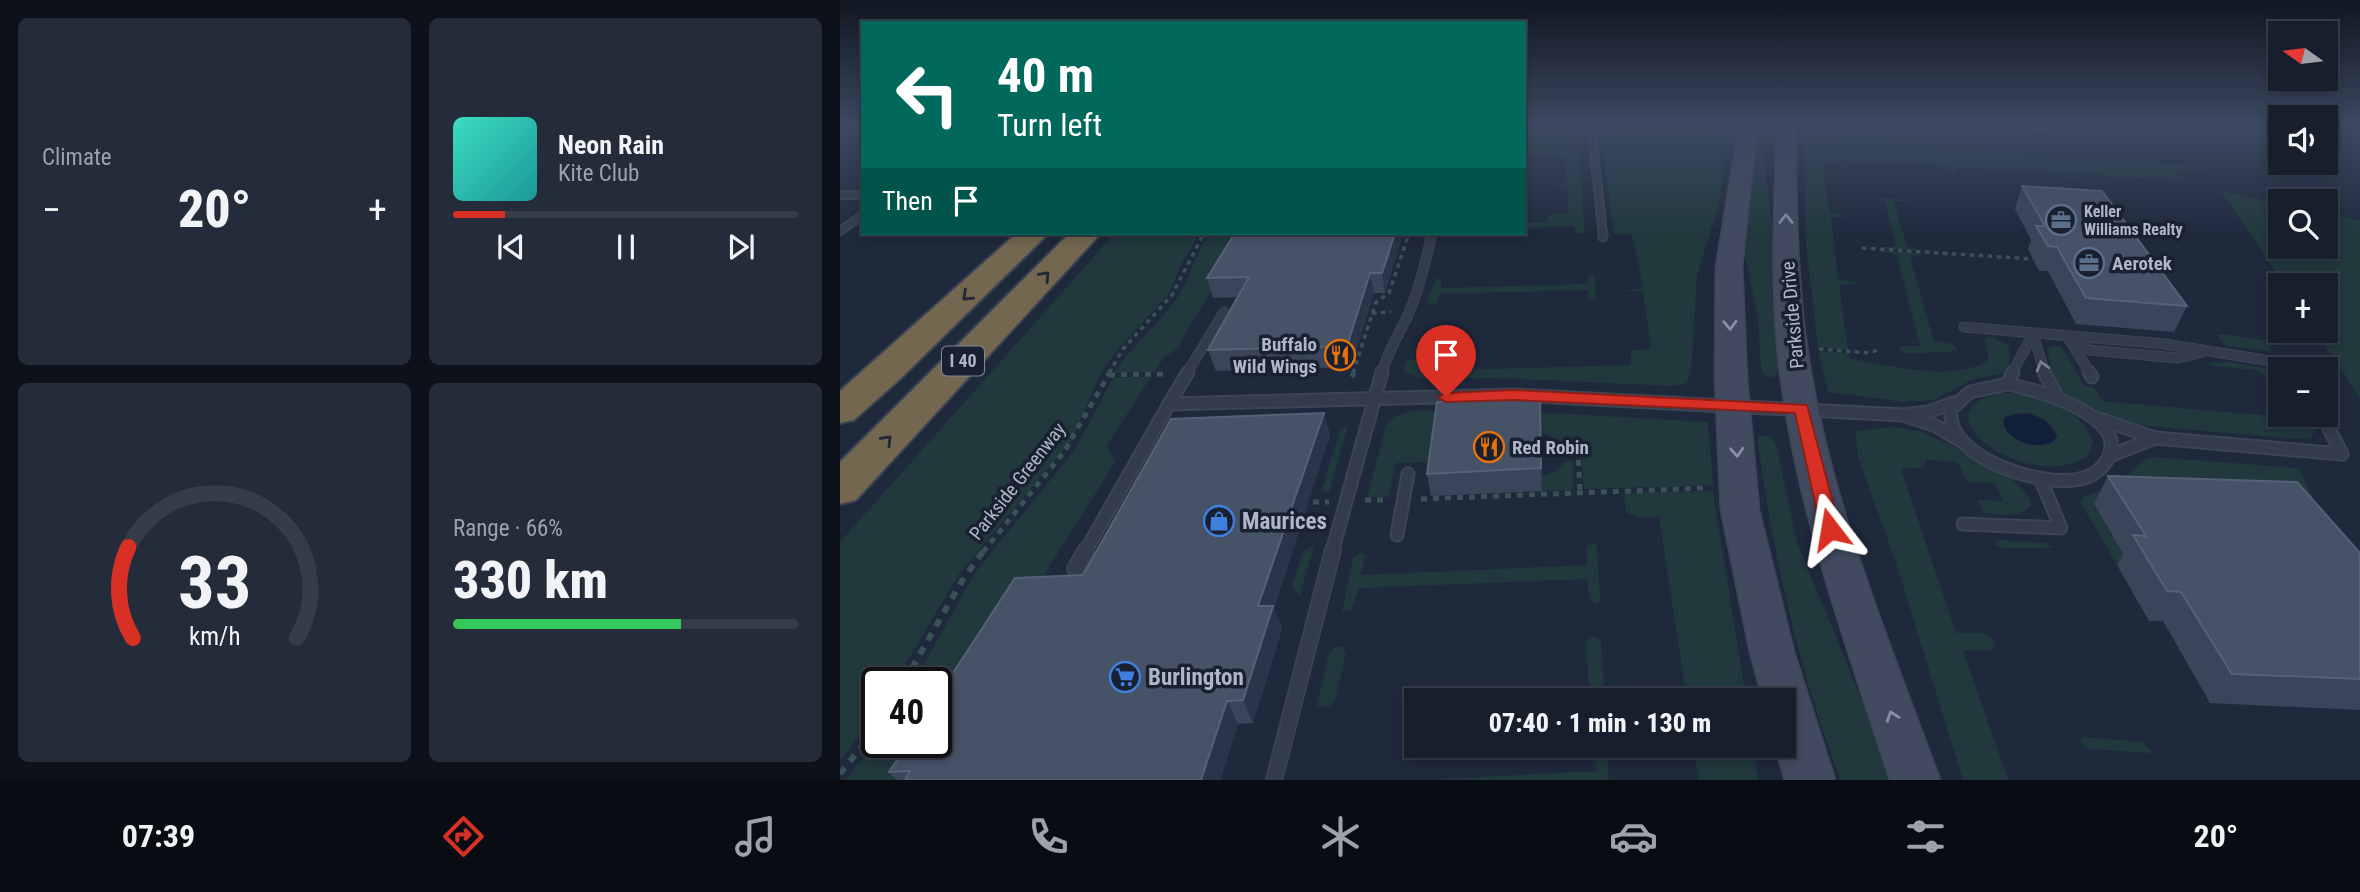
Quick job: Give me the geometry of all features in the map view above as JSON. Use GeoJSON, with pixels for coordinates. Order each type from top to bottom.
{"type":"FeatureCollection","features":[{"type":"Feature","properties":{"kind":"highway","name":"I 40"},"geometry":{"type":"LineString","coordinates":[[840,411],[888,370],[1032,235]]}},
{"type":"Feature","properties":{"kind":"highway","name":"I 40"},"geometry":{"type":"LineString","coordinates":[[840,489],[1084,235]]}},
{"type":"Feature","properties":{"kind":"street"},"geometry":{"type":"LineString","coordinates":[[1743,162],[1729,267],[1731,380],[1735,405],[1740,510],[1772,652],[1810,780]]}},
{"type":"Feature","properties":{"kind":"street","name":"Parkside Drive"},"geometry":{"type":"LineString","coordinates":[[1786,162],[1786,278],[1793,355],[1802,408],[1837,554],[1915,780]]}},
{"type":"Feature","properties":{"kind":"lane"},"geometry":{"type":"LineString","coordinates":[[1595,162],[1603,237]]}},
{"type":"Feature","properties":{"kind":"lane"},"geometry":{"type":"LineString","coordinates":[[840,195],[861,195]]}},
{"type":"Feature","properties":{"kind":"lane"},"geometry":{"type":"LineString","coordinates":[[840,231],[861,216]]}},
{"type":"Feature","properties":{"kind":"lane"},"geometry":{"type":"LineString","coordinates":[[1274,780],[1345,500],[1388,352],[1409,312],[1424,272],[1432,235]]}},
{"type":"Feature","properties":{"kind":"lane"},"geometry":{"type":"LineString","coordinates":[[1075,569],[1224,312]]}},
{"type":"Feature","properties":{"kind":"lane"},"geometry":{"type":"LineString","coordinates":[[1964,327],[2068,337],[2089,350],[2178,358],[2208,352]]}},
{"type":"Feature","properties":{"kind":"lane"},"geometry":{"type":"LineString","coordinates":[[2068,337],[2079,331],[2161,337],[2208,352],[2268,361]]}},
{"type":"Feature","properties":{"kind":"lane"},"geometry":{"type":"LineString","coordinates":[[2007,384],[2033,334]]}},
{"type":"Feature","properties":{"kind":"lane"},"geometry":{"type":"LineString","coordinates":[[2033,334],[2047,382],[2056,396]]}},
{"type":"Feature","properties":{"kind":"lane"},"geometry":{"type":"LineString","coordinates":[[2068,337],[2092,377]]}},
{"type":"Feature","properties":{"kind":"lane"},"geometry":{"type":"LineString","coordinates":[[1169,404],[1515,395],[1903,415],[1928,412],[1953,403],[1968,390],[2007,384],[2056,396],[2089,415],[2155,438],[2342,453],[2328,427]]}},
{"type":"Feature","properties":{"kind":"lane"},"geometry":{"type":"LineString","coordinates":[[1953,403],[1950,411],[1952,425],[1963,442]]}},
{"type":"Feature","properties":{"kind":"lane"},"geometry":{"type":"LineString","coordinates":[[1903,415],[1936,426],[1982,457],[2007,470],[2040,478],[2065,480],[2088,476],[2105,467],[2110,456],[2108,437],[2089,415]]}},
{"type":"Feature","properties":{"kind":"lane"},"geometry":{"type":"LineString","coordinates":[[2110,456],[2155,438]]}},
{"type":"Feature","properties":{"kind":"lane"},"geometry":{"type":"LineString","coordinates":[[1397,535],[1408,474]]}},
{"type":"Feature","properties":{"kind":"lane"},"geometry":{"type":"LineString","coordinates":[[1963,524],[2061,528],[2040,478]]}},
{"type":"Feature","properties":{"kind":"path","name":"Parkside Greenway"},"geometry":{"type":"LineString","coordinates":[[913,667],[962,581],[990,540],[1064,452],[1124,349],[1172,295],[1203,235]]}},
{"type":"Feature","properties":{"kind":"path"},"geometry":{"type":"LineString","coordinates":[[1352,377],[1376,302],[1389,293],[1408,235]]}},
{"type":"Feature","properties":{"kind":"path"},"geometry":{"type":"LineString","coordinates":[[1862,248],[2033,259]]}},
{"type":"Feature","properties":{"kind":"path"},"geometry":{"type":"LineString","coordinates":[[1822,349],[1870,354],[1880,349]]}},
{"type":"Feature","properties":{"kind":"path"},"geometry":{"type":"LineString","coordinates":[[1108,376],[1187,374]]}},
{"type":"Feature","properties":{"kind":"path"},"geometry":{"type":"LineString","coordinates":[[1563,452],[1578,452],[1580,492]]}},
{"type":"Feature","properties":{"kind":"path"},"geometry":{"type":"LineString","coordinates":[[1313,502],[1709,488]]}},
{"type":"Feature","properties":{"kind":"path"},"geometry":{"type":"LineString","coordinates":[[840,775],[861,748]]}},
{"type":"Feature","properties":{"kind":"green space"},"geometry":{"type":"Polygon","coordinates":[[[1566,162],[1580,162],[1585,234],[1575,233],[1574,226],[1526,228],[1526,223],[1548,222],[1548,215],[1568,213],[1567,187],[1551,185],[1567,183],[1566,162]]]}},
{"type":"Feature","properties":{"kind":"green space"},"geometry":{"type":"Polygon","coordinates":[[[1604,162],[1725,162],[1718,207],[1697,276],[1691,374],[1686,383],[1673,386],[1496,378],[1419,379],[1403,371],[1407,360],[1422,359],[1423,371],[1631,365],[1631,351],[1651,348],[1643,292],[1623,291],[1643,288],[1632,235],[1614,234],[1604,162]]]}},
{"type":"Feature","properties":{"kind":"green space"},"geometry":{"type":"Polygon","coordinates":[[[1755,162],[1765,162],[1773,235],[1772,297],[1779,369],[1773,378],[1764,375],[1761,368],[1758,318],[1745,256],[1755,162]]]}},
{"type":"Feature","properties":{"kind":"green space"},"geometry":{"type":"Polygon","coordinates":[[[1804,162],[1839,162],[1838,165],[1822,165],[1830,213],[1849,216],[1831,218],[1838,279],[1861,283],[1839,285],[1848,350],[1818,347],[1806,245],[1804,162]]]}},
{"type":"Feature","properties":{"kind":"green space"},"geometry":{"type":"Polygon","coordinates":[[[1882,162],[2152,162],[2217,167],[2170,172],[2191,181],[2075,174],[2078,179],[2075,181],[2066,173],[1955,167],[1956,172],[1952,173],[1947,166],[1882,162]]]}},
{"type":"Feature","properties":{"kind":"green space"},"geometry":{"type":"Polygon","coordinates":[[[2221,191],[2268,201],[2268,259],[2338,259],[2338,216],[2360,221],[2360,398],[2338,365],[2338,357],[2332,357],[2323,343],[2338,343],[2338,273],[2277,273],[2221,191]]]}},
{"type":"Feature","properties":{"kind":"green space"},"geometry":{"type":"Polygon","coordinates":[[[1867,197],[1911,200],[1894,202],[1907,247],[1927,252],[1877,248],[1896,246],[1885,201],[1867,197]]]}},
{"type":"Feature","properties":{"kind":"green space"},"geometry":{"type":"Polygon","coordinates":[[[1113,235],[1199,235],[1184,259],[1168,295],[1118,349],[1102,371],[1071,441],[959,574],[904,667],[861,667],[861,734],[840,760],[840,542],[1113,235]]]}},
{"type":"Feature","properties":{"kind":"green space"},"geometry":{"type":"Polygon","coordinates":[[[1210,235],[1236,235],[1232,237],[1243,239],[1179,344],[1182,346],[1164,357],[1155,372],[1114,373],[1181,292],[1210,235]]]}},
{"type":"Feature","properties":{"kind":"green space"},"geometry":{"type":"Polygon","coordinates":[[[1878,250],[1927,254],[1910,257],[1934,341],[1953,344],[1958,351],[1907,354],[1899,350],[1901,346],[1920,346],[1897,255],[1878,250]]]}},
{"type":"Feature","properties":{"kind":"green space"},"geometry":{"type":"Polygon","coordinates":[[[1588,277],[1595,277],[1595,300],[1589,299],[1588,290],[1440,294],[1436,304],[1426,303],[1436,279],[1441,279],[1441,288],[1588,284],[1588,277]]]}},
{"type":"Feature","properties":{"kind":"green space"},"geometry":{"type":"Polygon","coordinates":[[[2217,335],[2263,340],[2272,351],[2226,346],[2217,335]]]}},
{"type":"Feature","properties":{"kind":"green space"},"geometry":{"type":"Polygon","coordinates":[[[1991,336],[2009,346],[2009,365],[2004,373],[1974,379],[1933,400],[1904,402],[1828,392],[1818,351],[1849,354],[1850,359],[1902,368],[1953,371],[1987,362],[1984,338],[1991,336]]]}},
{"type":"Feature","properties":{"kind":"green space"},"geometry":{"type":"Polygon","coordinates":[[[2061,346],[2084,385],[2095,388],[2102,401],[2268,416],[2268,427],[2314,427],[2315,431],[2311,437],[2296,439],[2137,425],[2107,415],[2055,388],[2047,349],[2061,346]]]}},
{"type":"Feature","properties":{"kind":"green space"},"geometry":{"type":"Polygon","coordinates":[[[2231,362],[2268,369],[2268,380],[2258,370],[2204,363],[2231,362]]]}},
{"type":"Feature","properties":{"kind":"green space"},"geometry":{"type":"Polygon","coordinates":[[[1151,377],[1107,445],[1115,462],[1031,596],[952,714],[952,667],[922,667],[976,571],[1075,450],[1113,378],[1151,377]]]}},
{"type":"Feature","properties":{"kind":"green space"},"geometry":{"type":"Polygon","coordinates":[[[2003,393],[2029,396],[2056,404],[2078,419],[2087,429],[2093,441],[2088,456],[2063,465],[2035,465],[2009,458],[1987,445],[1973,430],[1968,415],[1977,402],[2003,393]],[[2018,413],[2011,414],[2003,421],[2057,436],[2045,420],[2018,413]]]}},
{"type":"Feature","properties":{"kind":"green space"},"geometry":{"type":"Polygon","coordinates":[[[1410,411],[1516,411],[1708,422],[1713,485],[1584,489],[1580,442],[1568,444],[1541,432],[1435,462],[1396,463],[1388,497],[1367,498],[1386,425],[1394,417],[1410,411]]]}},
{"type":"Feature","properties":{"kind":"green space"},"geometry":{"type":"Polygon","coordinates":[[[1348,425],[1329,493],[1324,492],[1322,489],[1340,430],[1348,425]]]}},
{"type":"Feature","properties":{"kind":"green space"},"geometry":{"type":"Polygon","coordinates":[[[1892,427],[1923,432],[2012,479],[2028,496],[2031,505],[2015,514],[1983,513],[1978,500],[2003,501],[1995,483],[1968,482],[1957,462],[1926,460],[1923,468],[1901,469],[1956,633],[1983,633],[1992,638],[1995,646],[1992,651],[1963,650],[2008,780],[1963,780],[1896,563],[1858,457],[1855,431],[1892,427]]]}},
{"type":"Feature","properties":{"kind":"green space"},"geometry":{"type":"Polygon","coordinates":[[[1758,437],[1772,437],[1776,444],[1797,542],[1863,703],[1889,780],[1841,780],[1826,740],[1800,657],[1780,572],[1758,444],[1758,437]]]}},
{"type":"Feature","properties":{"kind":"green space"},"geometry":{"type":"Polygon","coordinates":[[[2154,457],[2299,468],[2317,507],[2094,505],[2129,565],[2117,565],[2080,502],[2083,497],[2117,485],[2144,460],[2154,457]]]}},
{"type":"Feature","properties":{"kind":"green space"},"geometry":{"type":"Polygon","coordinates":[[[1568,460],[1573,462],[1573,490],[1542,491],[1542,476],[1554,472],[1568,460]]]}},
{"type":"Feature","properties":{"kind":"green space"},"geometry":{"type":"Polygon","coordinates":[[[1713,491],[1744,688],[1685,688],[1659,517],[1637,517],[1626,512],[1624,494],[1713,491]]]}},
{"type":"Feature","properties":{"kind":"green space"},"geometry":{"type":"Polygon","coordinates":[[[1999,540],[2045,543],[2053,548],[2004,548],[1994,544],[1999,540]]]}},
{"type":"Feature","properties":{"kind":"green space"},"geometry":{"type":"Polygon","coordinates":[[[1593,543],[1597,545],[1600,600],[1596,604],[1590,601],[1587,579],[1359,588],[1351,611],[1342,612],[1353,557],[1361,552],[1365,555],[1361,575],[1587,565],[1587,546],[1593,543]]]}},
{"type":"Feature","properties":{"kind":"green space"},"geometry":{"type":"Polygon","coordinates":[[[1314,545],[1300,596],[1293,589],[1293,584],[1303,552],[1314,545]]]}},
{"type":"Feature","properties":{"kind":"green space"},"geometry":{"type":"Polygon","coordinates":[[[1593,636],[1601,641],[1603,688],[1589,688],[1585,642],[1593,636]]]}},
{"type":"Feature","properties":{"kind":"green space"},"geometry":{"type":"Polygon","coordinates":[[[1336,647],[1343,647],[1346,653],[1336,698],[1330,706],[1319,707],[1317,703],[1329,653],[1336,647]]]}},
{"type":"Feature","properties":{"kind":"green space"},"geometry":{"type":"Polygon","coordinates":[[[2085,737],[2142,742],[2153,753],[2087,749],[2079,739],[2085,737]]]}},
{"type":"Feature","properties":{"kind":"green space"},"geometry":{"type":"Polygon","coordinates":[[[863,758],[924,758],[910,780],[845,780],[863,758]]]}},
{"type":"Feature","properties":{"kind":"green space"},"geometry":{"type":"Polygon","coordinates":[[[1595,758],[1608,758],[1609,780],[1425,780],[1596,771],[1595,758]]]}},
{"type":"Feature","properties":{"kind":"green space"},"geometry":{"type":"Polygon","coordinates":[[[1695,758],[1755,758],[1758,780],[1699,780],[1695,758]]]}},
{"type":"Feature","properties":{"kind":"water"},"geometry":{"type":"Polygon","coordinates":[[[2028,413],[2045,420],[2057,436],[2054,441],[2032,445],[2010,434],[2005,428],[2005,417],[2028,413]]]}},
{"type":"Feature","properties":{"kind":"building"},"geometry":{"type":"Polygon","coordinates":[[[2022,186],[2102,191],[2187,306],[2086,298],[2057,247],[2048,246],[2036,226],[2045,226],[2022,186]]]}},
{"type":"Feature","properties":{"kind":"building"},"geometry":{"type":"Polygon","coordinates":[[[1234,235],[1394,235],[1382,273],[1370,273],[1347,346],[1208,350],[1249,277],[1207,278],[1234,235]]]}},
{"type":"Feature","properties":{"kind":"building","name":"Red Robin"},"geometry":{"type":"Polygon","coordinates":[[[1540,398],[1541,468],[1427,474],[1437,402],[1540,398]]]}},
{"type":"Feature","properties":{"kind":"building"},"geometry":{"type":"Polygon","coordinates":[[[1324,413],[1258,606],[1273,606],[1243,700],[1227,701],[1201,780],[905,780],[910,771],[889,772],[898,758],[952,758],[952,674],[1015,578],[1083,575],[1171,419],[1324,413]]]}},
{"type":"Feature","properties":{"kind":"building"},"geometry":{"type":"Polygon","coordinates":[[[2108,476],[2297,482],[2360,553],[2360,679],[2232,674],[2181,592],[2167,591],[2133,535],[2146,536],[2108,476]]]}},
{"type":"Feature","properties":{"kind":"place","name":"Keller Williams Realty"},"geometry":{"type":"Point","coordinates":[2061,220]}},
{"type":"Feature","properties":{"kind":"place","name":"Aerotek"},"geometry":{"type":"Point","coordinates":[2089,263]}},
{"type":"Feature","properties":{"kind":"place","name":"Buffalo Wild Wings"},"geometry":{"type":"Point","coordinates":[1340,355]}},
{"type":"Feature","properties":{"kind":"place","name":"Red Robin"},"geometry":{"type":"Point","coordinates":[1489,447]}},
{"type":"Feature","properties":{"kind":"place","name":"Maurices"},"geometry":{"type":"Point","coordinates":[1219,521]}},
{"type":"Feature","properties":{"kind":"place","name":"Burlington"},"geometry":{"type":"Point","coordinates":[1125,677]}},
{"type":"Feature","properties":{"kind":"route"},"geometry":{"type":"LineString","coordinates":[[1446,397],[1515,395],[1802,408],[1830,529]]}}]}
